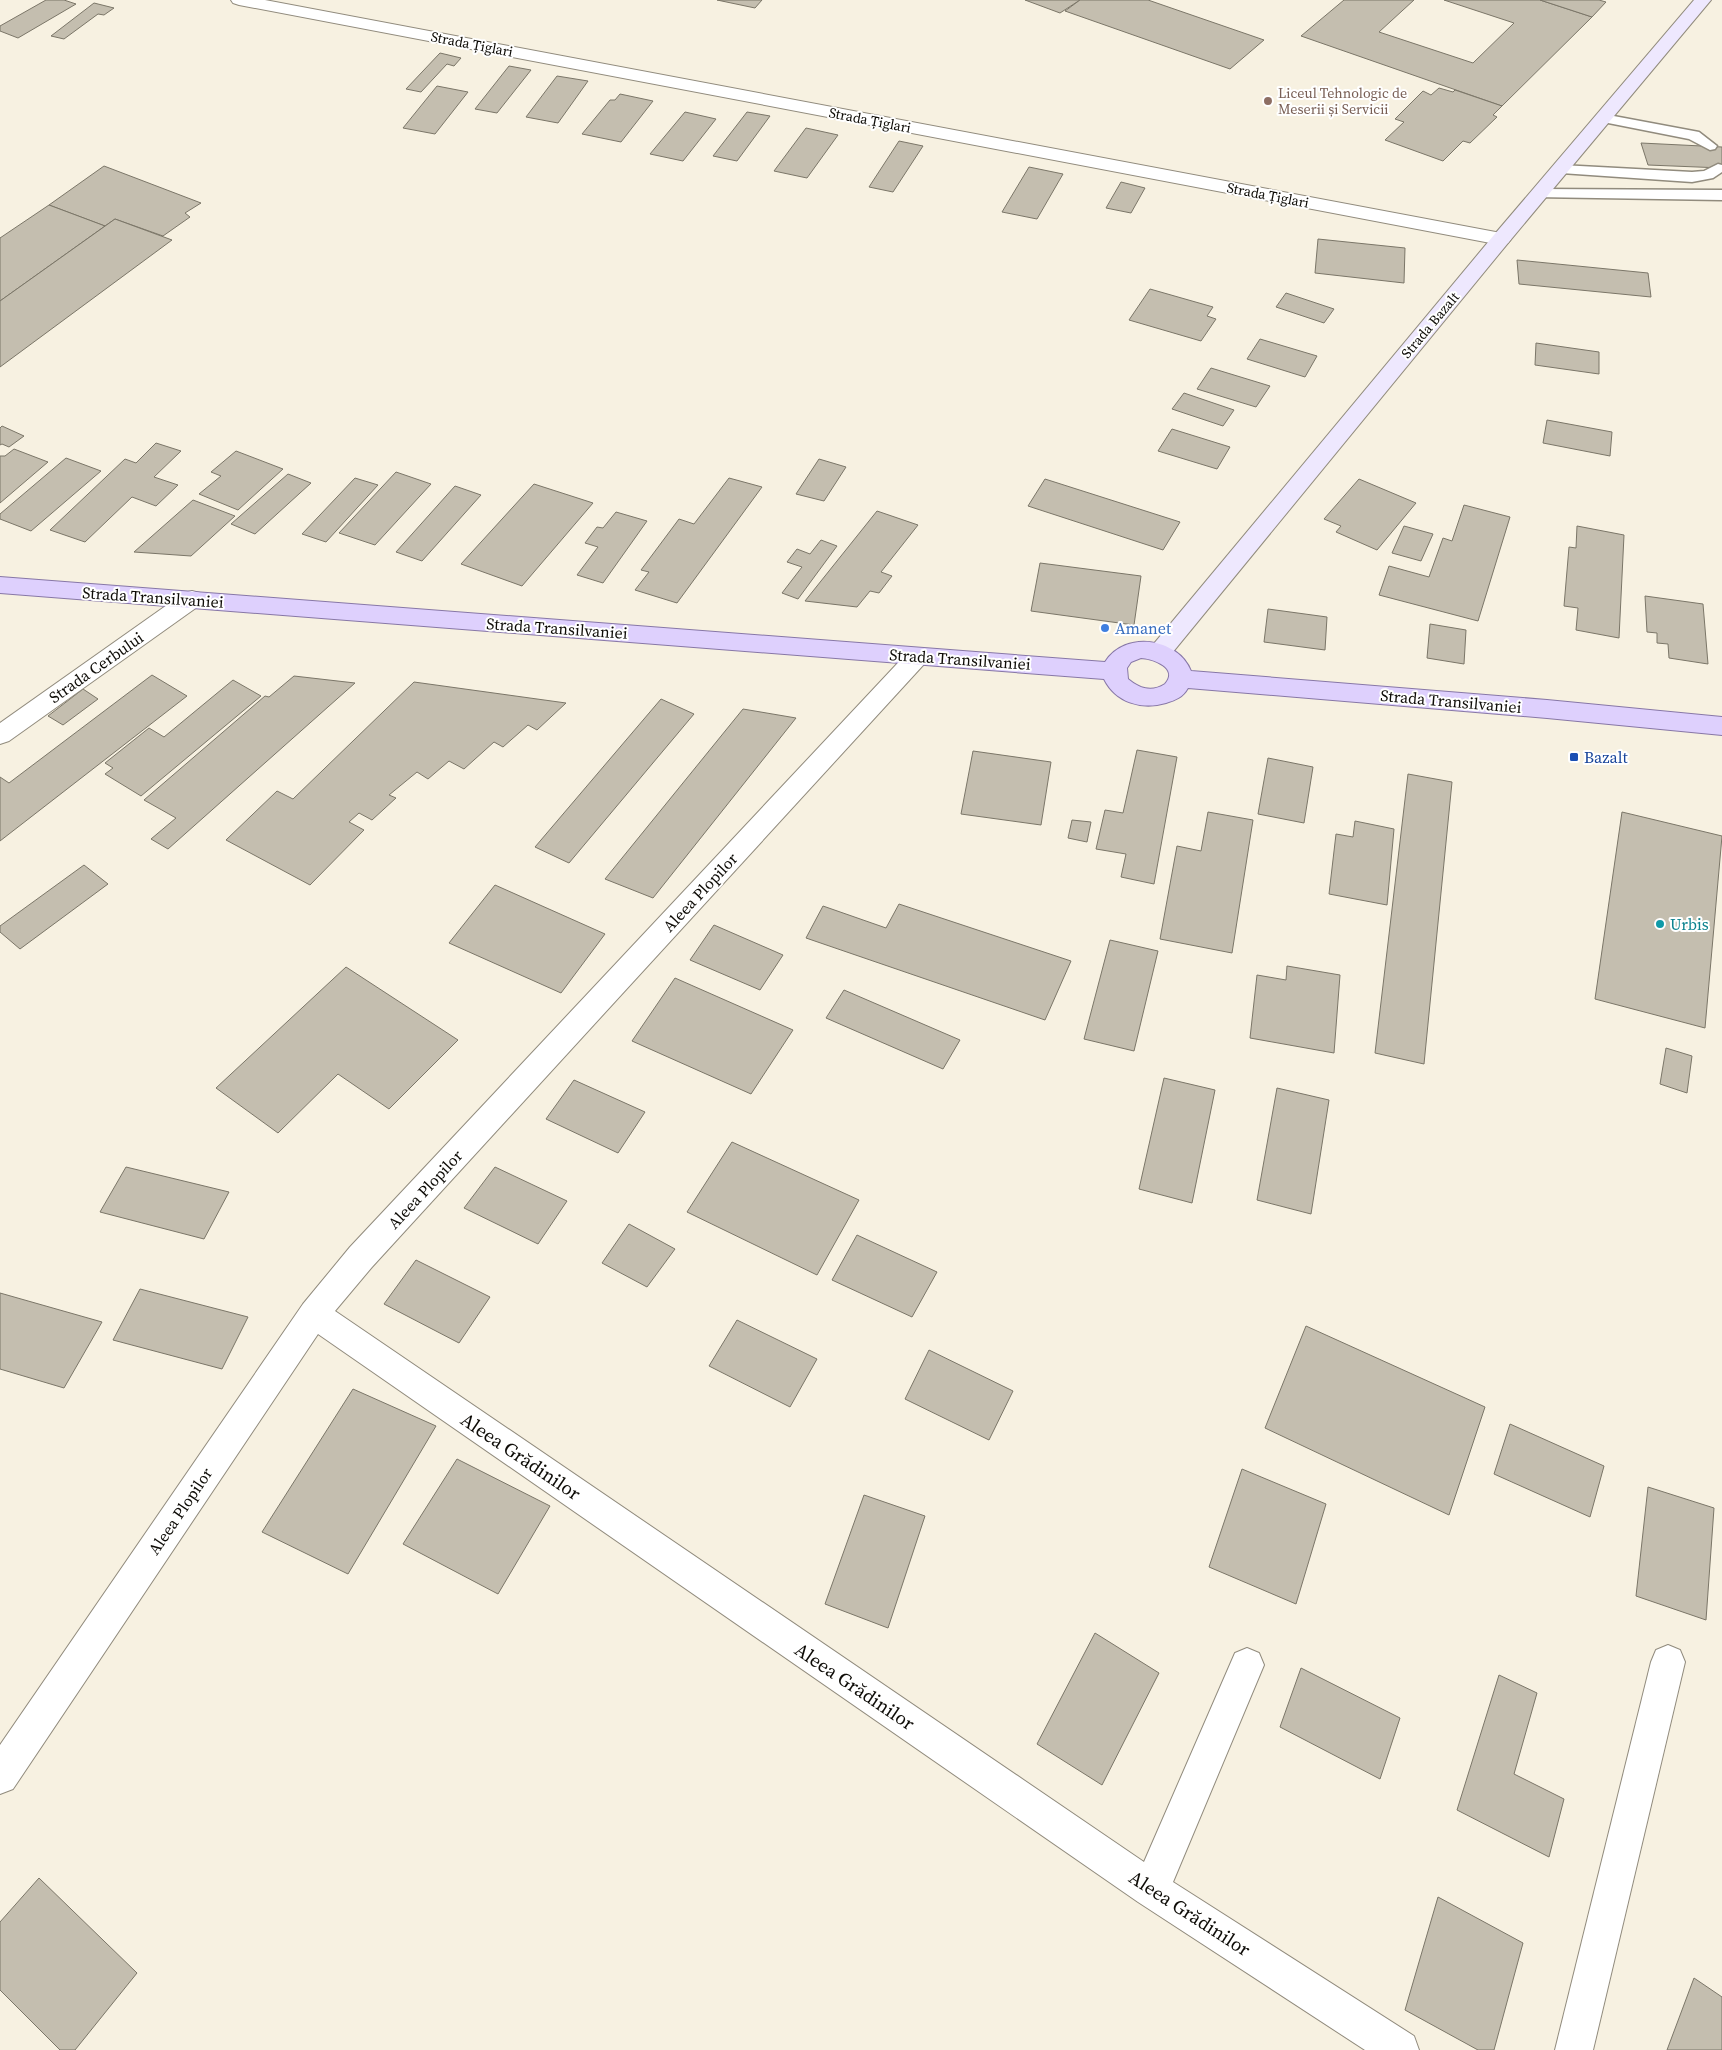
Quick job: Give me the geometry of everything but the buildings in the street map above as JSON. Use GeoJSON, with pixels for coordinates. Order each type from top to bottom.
{"type":"FeatureCollection","features":[{"type":"Feature","properties":{"kind":"main road","name":"Strada Bazalt"},"geometry":{"type":"LineString","coordinates":[[1160,652],[1501,239],[1703,0]]}},
{"type":"Feature","properties":{"kind":"main road","name":"Strada Transilvaniei"},"geometry":{"type":"LineString","coordinates":[[0,585],[1113,671]]}},
{"type":"Feature","properties":{"kind":"main road"},"geometry":{"type":"LineString","coordinates":[[1150,650],[1160,652],[1176,664],[1180,671],[1181,679],[1171,693],[1150,698],[1128,693],[1120,686],[1115,679],[1113,671],[1121,657],[1129,652],[1150,650]]}},
{"type":"Feature","properties":{"kind":"main road","name":"Strada Transilvaniei"},"geometry":{"type":"LineString","coordinates":[[1181,679],[1547,709],[1722,726]]}},
{"type":"Feature","properties":{"kind":"street","name":"Strada Țiglari"},"geometry":{"type":"LineString","coordinates":[[239,0],[1501,239]]}},
{"type":"Feature","properties":{"kind":"street","name":"Strada Cerbului"},"geometry":{"type":"LineString","coordinates":[[0,735],[192,599]]}},
{"type":"Feature","properties":{"kind":"street","name":"Aleea Plopilor"},"geometry":{"type":"LineString","coordinates":[[0,1776],[314,1314],[368,1250],[918,656]]}},
{"type":"Feature","properties":{"kind":"street","name":"Aleea Grădinilor"},"geometry":{"type":"LineString","coordinates":[[314,1314],[1152,1889],[1400,2050]]}},
{"type":"Feature","properties":{"kind":"street"},"geometry":{"type":"LineString","coordinates":[[1574,2050],[1668,1662]]}},
{"type":"Feature","properties":{"kind":"street"},"geometry":{"type":"LineString","coordinates":[[1152,1889],[1247,1665]]}},
{"type":"Feature","properties":{"kind":"lane"},"geometry":{"type":"LineString","coordinates":[[1603,118],[1694,135],[1710,146]]}},
{"type":"Feature","properties":{"kind":"lane"},"geometry":{"type":"LineString","coordinates":[[1560,169],[1692,178],[1708,175],[1718,168]]}},
{"type":"Feature","properties":{"kind":"lane"},"geometry":{"type":"LineString","coordinates":[[1539,194],[1722,196]]}},
{"type":"Feature","properties":{"kind":"place","name":"Liceul Tehnologic de Meserii și Servicii"},"geometry":{"type":"Point","coordinates":[1268,101]}},
{"type":"Feature","properties":{"kind":"place","name":"Amanet"},"geometry":{"type":"Point","coordinates":[1105,628]}},
{"type":"Feature","properties":{"kind":"place","name":"Bazalt"},"geometry":{"type":"Point","coordinates":[1574,757]}},
{"type":"Feature","properties":{"kind":"place","name":"Urbis"},"geometry":{"type":"Point","coordinates":[1660,924]}}]}
